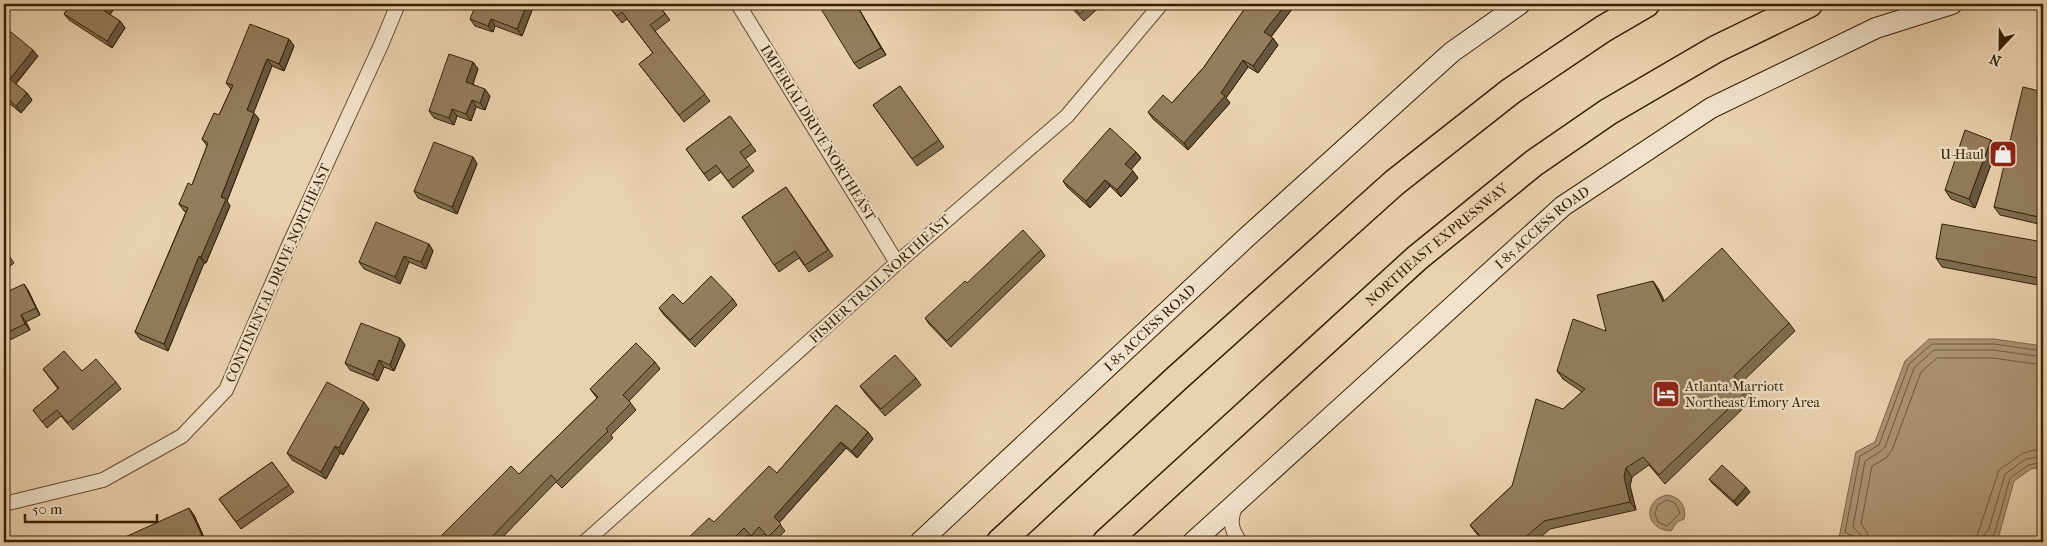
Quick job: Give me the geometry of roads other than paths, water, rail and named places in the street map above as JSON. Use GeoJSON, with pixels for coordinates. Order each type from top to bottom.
{"type":"FeatureCollection","features":[{"type":"Feature","properties":{"kind":"highway"},"geometry":{"type":"LineString","coordinates":[[1000,542],[1176,379],[1394,183],[1511,91],[1603,29],[1646,4]]}},
{"type":"Feature","properties":{"kind":"highway","name":"NORTHEAST EXPRESSWAY"},"geometry":{"type":"LineString","coordinates":[[1106,542],[1417,258],[1534,163],[1608,112],[1707,54],[1809,4]]}},
{"type":"Feature","properties":{"kind":"main road","name":"I-85 ACCESS ROAD"},"geometry":{"type":"LineString","coordinates":[[920,542],[1248,236],[1452,52],[1520,4]]}},
{"type":"Feature","properties":{"kind":"main road","name":"I-85 ACCESS ROAD"},"geometry":{"type":"LineString","coordinates":[[1193,542],[1562,206],[1711,108],[1876,28],[1952,4]]}},
{"type":"Feature","properties":{"kind":"street","name":"CONTINENTAL DRIVE NORTHEAST"},"geometry":{"type":"LineString","coordinates":[[4,504],[103,480],[182,436],[226,390],[398,4]]}},
{"type":"Feature","properties":{"kind":"street","name":"IMPERIAL DRIVE NORTHEAST"},"geometry":{"type":"LineString","coordinates":[[738,4],[897,262]]}},
{"type":"Feature","properties":{"kind":"street","name":"FISHER TRAIL NORTHEAST"},"geometry":{"type":"LineString","coordinates":[[585,542],[897,262],[1067,116],[1161,4]]}},
{"type":"Feature","properties":{"kind":"street"},"geometry":{"type":"LineString","coordinates":[[1239,500],[1232,514],[1231,522],[1234,535],[1240,542]]}},
{"type":"Feature","properties":{"kind":"water"},"geometry":{"type":"Polygon","coordinates":[[[1929,339],[1994,339],[2043,346],[2043,467],[2031,469],[2014,481],[1999,535],[1993,542],[1863,542],[1839,538],[1856,452],[1875,442],[1905,361],[1929,339]]]}},
{"type":"Feature","properties":{"kind":"water"},"geometry":{"type":"Polygon","coordinates":[[[1667,495],[1676,498],[1682,503],[1685,514],[1684,519],[1677,522],[1671,531],[1656,526],[1650,514],[1650,508],[1653,503],[1667,495]]]}},
{"type":"Feature","properties":{"kind":"place","name":"U-Haul"},"geometry":{"type":"Point","coordinates":[2003,154]}},
{"type":"Feature","properties":{"kind":"place","name":"Atlanta Marriott Northeast/Emory Area"},"geometry":{"type":"Point","coordinates":[1666,394]}}]}
